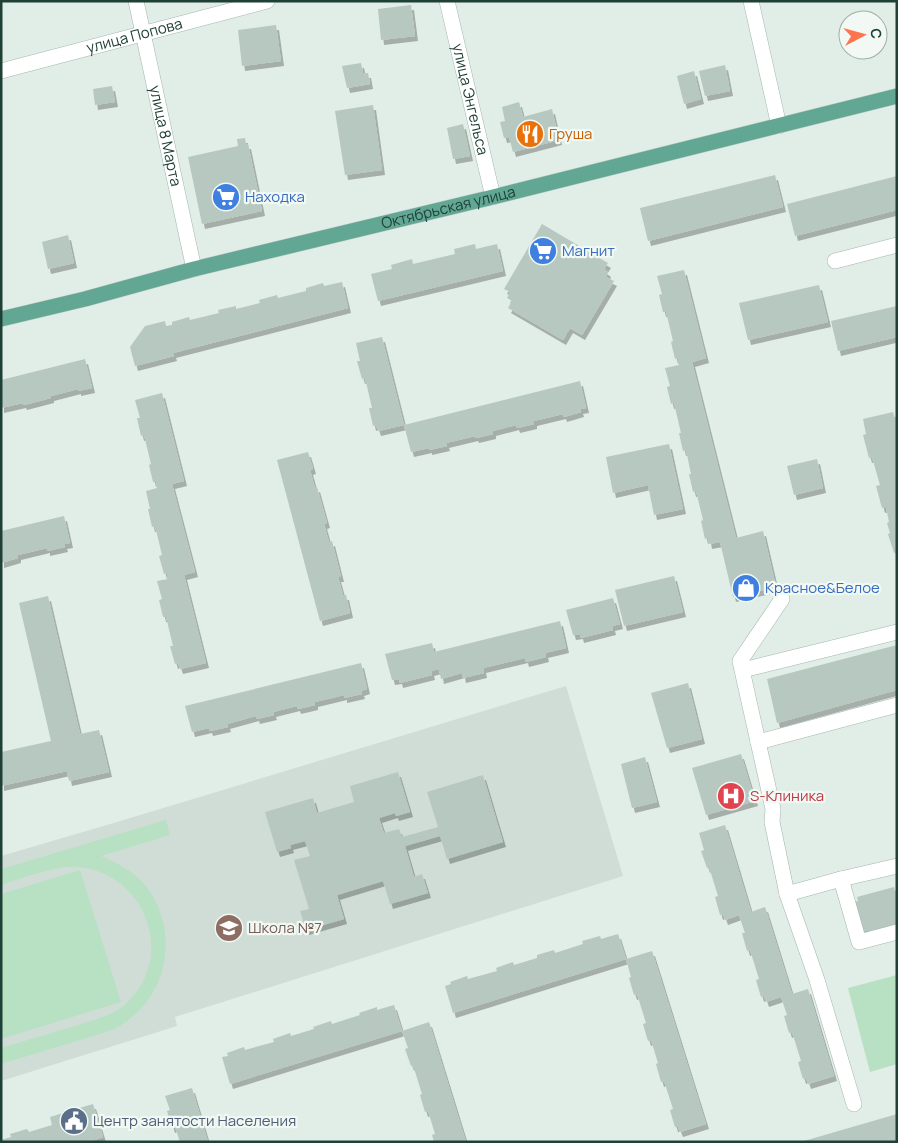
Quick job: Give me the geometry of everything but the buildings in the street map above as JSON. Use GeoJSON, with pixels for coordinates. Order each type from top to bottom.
{"type":"FeatureCollection","features":[{"type":"Feature","properties":{"kind":"main road","name":"Октябрьская улица"},"geometry":{"type":"LineString","coordinates":[[1,320],[194,269],[493,197],[897,96]]}},
{"type":"Feature","properties":{"kind":"street","name":"улица 8 Марта"},"geometry":{"type":"LineString","coordinates":[[136,1],[194,269]]}},
{"type":"Feature","properties":{"kind":"street","name":"улица Попова"},"geometry":{"type":"LineString","coordinates":[[1,71],[267,1]]}},
{"type":"Feature","properties":{"kind":"street","name":"улица Энгельса"},"geometry":{"type":"LineString","coordinates":[[447,1],[493,197]]}},
{"type":"Feature","properties":{"kind":"street"},"geometry":{"type":"LineString","coordinates":[[750,1],[779,126]]}},
{"type":"Feature","properties":{"kind":"street"},"geometry":{"type":"LineString","coordinates":[[835,261],[897,245]]}},
{"type":"Feature","properties":{"kind":"street"},"geometry":{"type":"LineString","coordinates":[[782,599],[740,661],[773,809],[772,822],[787,894],[817,980],[854,1104]]}},
{"type":"Feature","properties":{"kind":"street"},"geometry":{"type":"LineString","coordinates":[[742,670],[897,632]]}},
{"type":"Feature","properties":{"kind":"street"},"geometry":{"type":"LineString","coordinates":[[758,742],[897,705]]}},
{"type":"Feature","properties":{"kind":"street"},"geometry":{"type":"LineString","coordinates":[[787,894],[897,866]]}},
{"type":"Feature","properties":{"kind":"street"},"geometry":{"type":"LineString","coordinates":[[841,879],[859,942],[897,932]]}},
{"type":"Feature","properties":{"kind":"shaded area","name":"Школа №7"},"geometry":{"type":"Polygon","coordinates":[[[566,686],[623,876],[175,1017],[177,1026],[1,1081],[1,856],[566,686]]]}},
{"type":"Feature","properties":{"kind":"green space"},"geometry":{"type":"Polygon","coordinates":[[[166,820],[170,835],[101,856],[135,876],[145,885],[156,901],[162,919],[165,957],[161,975],[153,992],[142,1008],[114,1029],[1,1064],[1,1048],[95,1020],[119,1009],[137,991],[148,970],[151,947],[148,925],[139,904],[124,887],[104,874],[79,867],[60,868],[1,885],[1,869],[166,820]]]}},
{"type":"Feature","properties":{"kind":"green space"},"geometry":{"type":"Polygon","coordinates":[[[80,870],[121,1002],[1,1039],[1,894],[80,870]]]}},
{"type":"Feature","properties":{"kind":"green space"},"geometry":{"type":"Polygon","coordinates":[[[897,975],[897,1064],[870,1072],[848,988],[897,975]]]}},
{"type":"Feature","properties":{"kind":"place","name":"Груша"},"geometry":{"type":"Point","coordinates":[530,134]}},
{"type":"Feature","properties":{"kind":"place","name":"Находка"},"geometry":{"type":"Point","coordinates":[226,197]}},
{"type":"Feature","properties":{"kind":"place","name":"Магнит"},"geometry":{"type":"Point","coordinates":[543,251]}},
{"type":"Feature","properties":{"kind":"place","name":"Красное&Белое"},"geometry":{"type":"Point","coordinates":[746,588]}},
{"type":"Feature","properties":{"kind":"place","name":"S-Клиника"},"geometry":{"type":"Point","coordinates":[731,796]}},
{"type":"Feature","properties":{"kind":"place","name":"Школа №7"},"geometry":{"type":"Point","coordinates":[229,928]}},
{"type":"Feature","properties":{"kind":"place","name":"Центр занятости Населения"},"geometry":{"type":"Point","coordinates":[74,1121]}}]}
